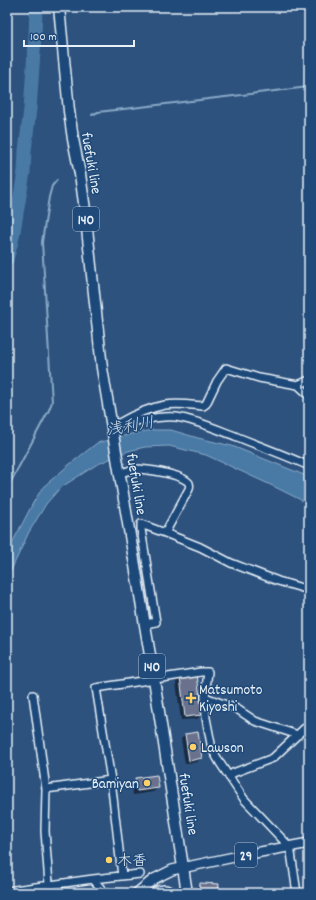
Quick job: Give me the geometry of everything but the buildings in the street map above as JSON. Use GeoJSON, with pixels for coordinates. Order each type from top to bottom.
{"type":"FeatureCollection","features":[{"type":"Feature","properties":{"kind":"highway","name":"fuefuki line"},"geometry":{"type":"LineString","coordinates":[[59,7],[69,111],[85,210],[102,368],[114,427],[119,469],[154,679],[186,893]]}},
{"type":"Feature","properties":{"kind":"main road","name":"29"},"geometry":{"type":"LineString","coordinates":[[137,893],[154,879],[172,870],[309,843]]}},
{"type":"Feature","properties":{"kind":"street"},"geometry":{"type":"LineString","coordinates":[[114,427],[134,415],[165,406],[181,404],[203,406],[206,404],[226,368],[259,378],[298,385],[309,395]]}},
{"type":"Feature","properties":{"kind":"street"},"geometry":{"type":"LineString","coordinates":[[298,385],[309,380]]}},
{"type":"Feature","properties":{"kind":"street"},"geometry":{"type":"LineString","coordinates":[[114,427],[156,417],[175,417],[218,430],[309,466]]}},
{"type":"Feature","properties":{"kind":"street"},"geometry":{"type":"LineString","coordinates":[[119,469],[160,471],[182,478],[188,482],[190,486],[189,489],[165,533]]}},
{"type":"Feature","properties":{"kind":"street"},"geometry":{"type":"LineString","coordinates":[[145,624],[156,622],[141,524],[200,547],[231,563],[278,581],[309,590]]}},
{"type":"Feature","properties":{"kind":"street"},"geometry":{"type":"LineString","coordinates":[[122,876],[111,780],[96,688],[208,672],[205,697],[206,718],[212,749],[244,799],[288,847],[297,893]]}},
{"type":"Feature","properties":{"kind":"street"},"geometry":{"type":"LineString","coordinates":[[33,695],[46,789],[45,831],[49,884]]}},
{"type":"Feature","properties":{"kind":"street"},"geometry":{"type":"LineString","coordinates":[[205,697],[237,709],[255,721],[298,735]]}},
{"type":"Feature","properties":{"kind":"street"},"geometry":{"type":"LineString","coordinates":[[229,777],[233,773],[273,758],[309,724]]}},
{"type":"Feature","properties":{"kind":"street"},"geometry":{"type":"LineString","coordinates":[[46,789],[111,780]]}},
{"type":"Feature","properties":{"kind":"street"},"geometry":{"type":"LineString","coordinates":[[7,891],[49,884],[140,874]]}},
{"type":"Feature","properties":{"kind":"street"},"geometry":{"type":"LineString","coordinates":[[93,879],[106,893]]}},
{"type":"Feature","properties":{"kind":"street"},"geometry":{"type":"LineString","coordinates":[[149,893],[161,888],[174,893]]}},
{"type":"Feature","properties":{"kind":"water"},"geometry":{"type":"Polygon","coordinates":[[[152,430],[171,430],[232,446],[309,477],[309,504],[206,455],[169,446],[145,447],[128,451],[96,465],[60,488],[46,504],[29,532],[7,579],[7,553],[43,487],[97,443],[152,430]]]}},
{"type":"Feature","properties":{"kind":"waterway"},"geometry":{"type":"LineString","coordinates":[[7,260],[13,237],[24,172],[30,109],[36,7]]}},
{"type":"Feature","properties":{"kind":"waterway"},"geometry":{"type":"LineString","coordinates":[[7,32],[7,40]]}},
{"type":"Feature","properties":{"kind":"waterway"},"geometry":{"type":"LineString","coordinates":[[92,115],[98,112],[309,87]]}},
{"type":"Feature","properties":{"kind":"waterway"},"geometry":{"type":"LineString","coordinates":[[7,489],[52,402],[42,242],[49,197],[52,186],[57,180]]}},
{"type":"Feature","properties":{"kind":"place","name":"Matsumoto Kiyoshi"},"geometry":{"type":"Point","coordinates":[191,698]}},
{"type":"Feature","properties":{"kind":"place","name":"Lawson"},"geometry":{"type":"Point","coordinates":[193,747]}},
{"type":"Feature","properties":{"kind":"place","name":"Bamiyan"},"geometry":{"type":"Point","coordinates":[147,783]}},
{"type":"Feature","properties":{"kind":"place","name":"木香"},"geometry":{"type":"Point","coordinates":[109,860]}},
{"type":"Feature","properties":{"kind":"water label","name":"浅利川"},"geometry":{"type":"Point","coordinates":[130,425]}}]}
